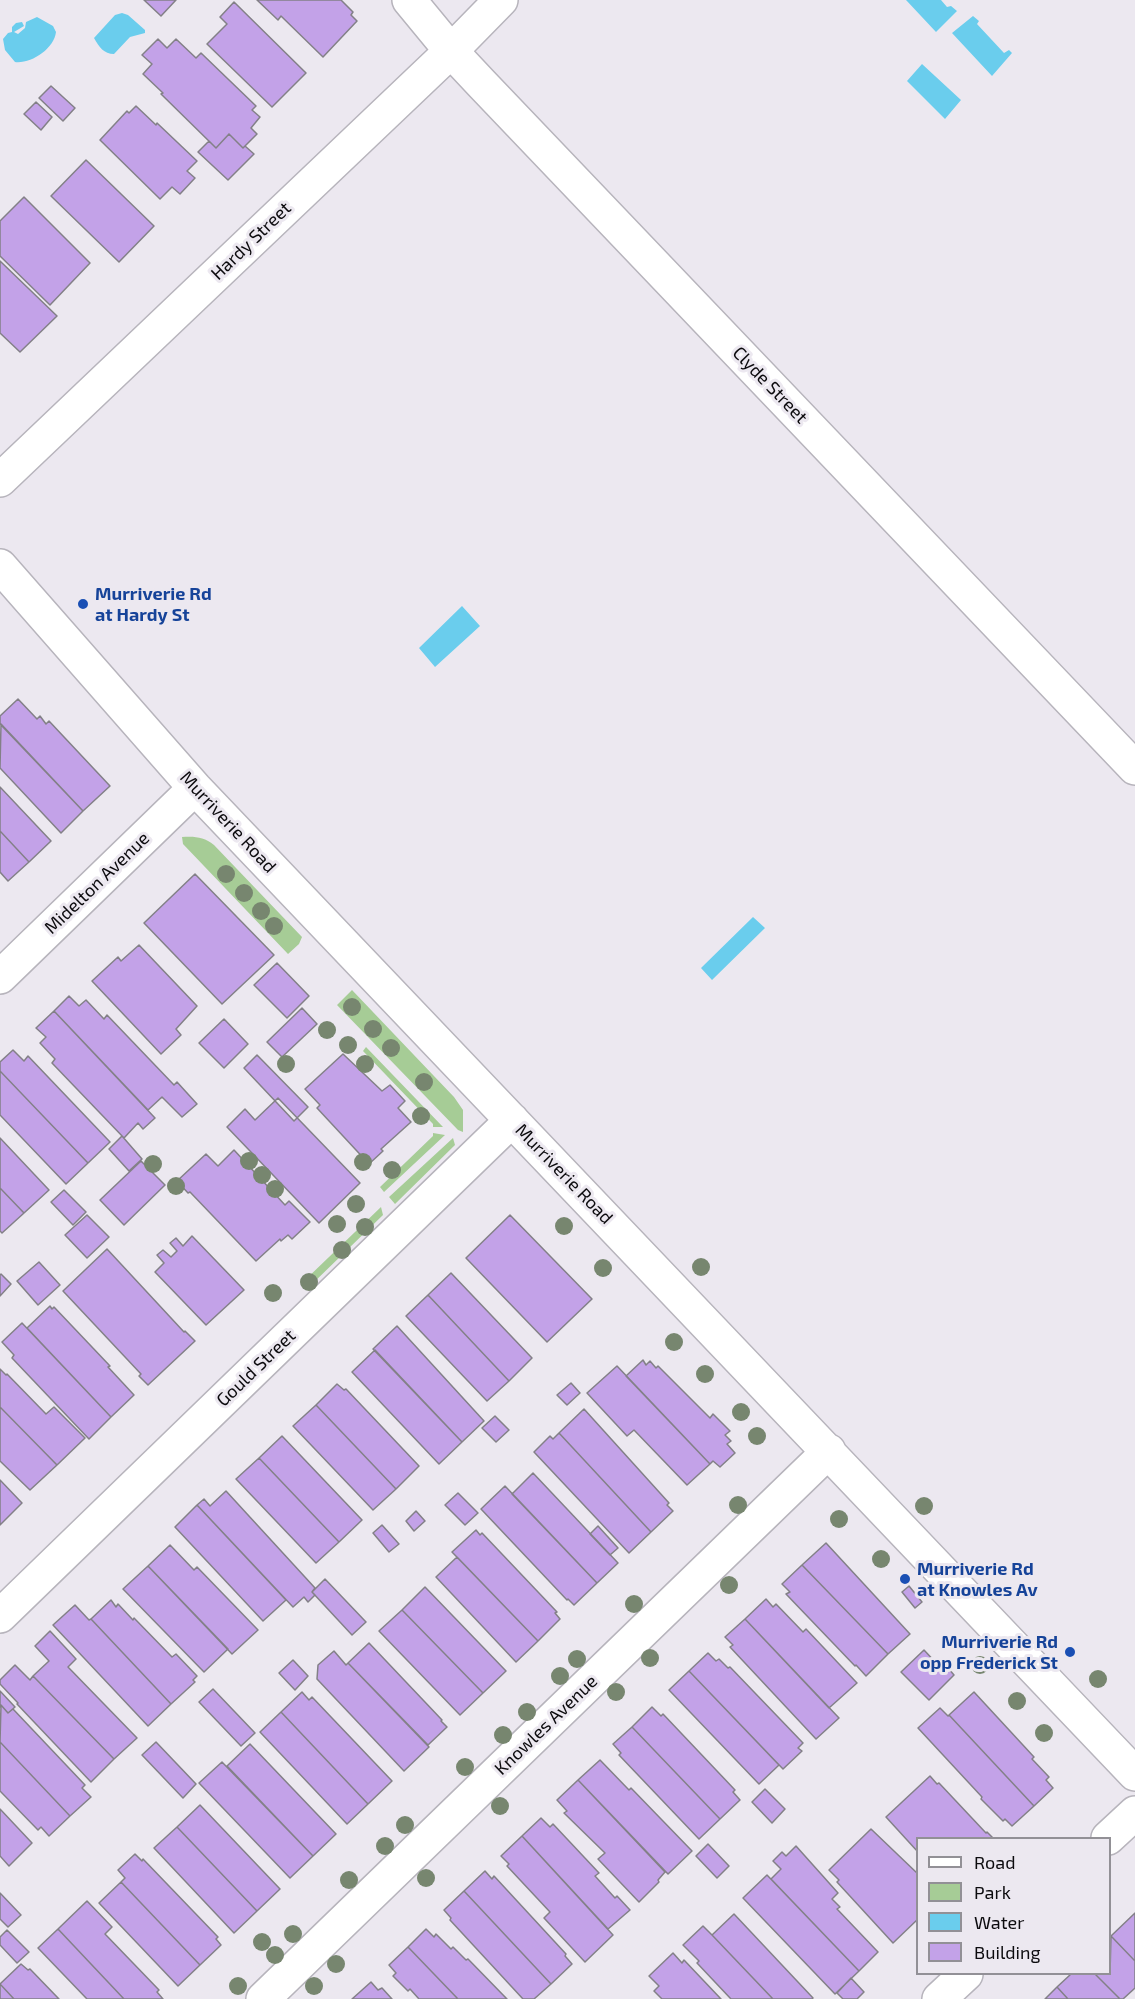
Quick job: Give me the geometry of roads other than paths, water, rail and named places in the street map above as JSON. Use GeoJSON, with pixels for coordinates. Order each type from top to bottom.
{"type":"FeatureCollection","features":[{"type":"Feature","properties":{"kind":"street","name":"Clyde Street"},"geometry":{"type":"LineString","coordinates":[[409,0],[451,51],[1135,768]]}},
{"type":"Feature","properties":{"kind":"street","name":"Hardy Street"},"geometry":{"type":"LineString","coordinates":[[0,480],[451,51],[501,0]]}},
{"type":"Feature","properties":{"kind":"street","name":"Murriverie Road"},"geometry":{"type":"LineString","coordinates":[[0,566],[195,788],[1135,1774]]}},
{"type":"Feature","properties":{"kind":"street","name":"Midelton Avenue"},"geometry":{"type":"LineString","coordinates":[[0,977],[195,788]]}},
{"type":"Feature","properties":{"kind":"street","name":"Gould Street"},"geometry":{"type":"LineString","coordinates":[[0,1616],[512,1120]]}},
{"type":"Feature","properties":{"kind":"street","name":"Knowles Avenue"},"geometry":{"type":"LineString","coordinates":[[263,1999],[829,1451]]}},
{"type":"Feature","properties":{"kind":"street"},"geometry":{"type":"LineString","coordinates":[[1110,1837],[1135,1813]]}},
{"type":"Feature","properties":{"kind":"street"},"geometry":{"type":"LineString","coordinates":[[939,1999],[965,1975]]}},
{"type":"Feature","properties":{"kind":"water"},"geometry":{"type":"Polygon","coordinates":[[[906,0],[941,0],[947,7],[951,6],[957,11],[936,32],[906,0]]]}},
{"type":"Feature","properties":{"kind":"water"},"geometry":{"type":"Polygon","coordinates":[[[122,13],[128,15],[145,30],[145,33],[130,37],[114,54],[107,53],[94,38],[115,15],[122,13]]]}},
{"type":"Feature","properties":{"kind":"water"},"geometry":{"type":"Polygon","coordinates":[[[973,16],[979,21],[977,24],[1004,53],[1009,50],[1012,53],[992,76],[952,33],[973,16]]]}},
{"type":"Feature","properties":{"kind":"water"},"geometry":{"type":"Polygon","coordinates":[[[37,17],[53,26],[56,32],[54,38],[41,54],[28,61],[15,62],[5,50],[3,39],[12,32],[12,27],[16,23],[22,22],[24,26],[14,32],[18,34],[25,28],[26,22],[37,17]]]}},
{"type":"Feature","properties":{"kind":"water"},"geometry":{"type":"Polygon","coordinates":[[[922,64],[961,100],[945,119],[907,81],[922,64]]]}},
{"type":"Feature","properties":{"kind":"water"},"geometry":{"type":"Polygon","coordinates":[[[462,606],[480,626],[435,667],[419,648],[462,606]]]}},
{"type":"Feature","properties":{"kind":"water"},"geometry":{"type":"Polygon","coordinates":[[[753,917],[765,928],[712,980],[701,968],[753,917]]]}},
{"type":"Feature","properties":{"kind":"place","name":"Murriverie Rd at Hardy St"},"geometry":{"type":"Point","coordinates":[83,604]}},
{"type":"Feature","properties":{"kind":"place","name":"Murriverie Rd at Knowles Av"},"geometry":{"type":"Point","coordinates":[905,1579]}},
{"type":"Feature","properties":{"kind":"place","name":"Murriverie Rd opp Frederick St"},"geometry":{"type":"Point","coordinates":[1070,1652]}}]}
